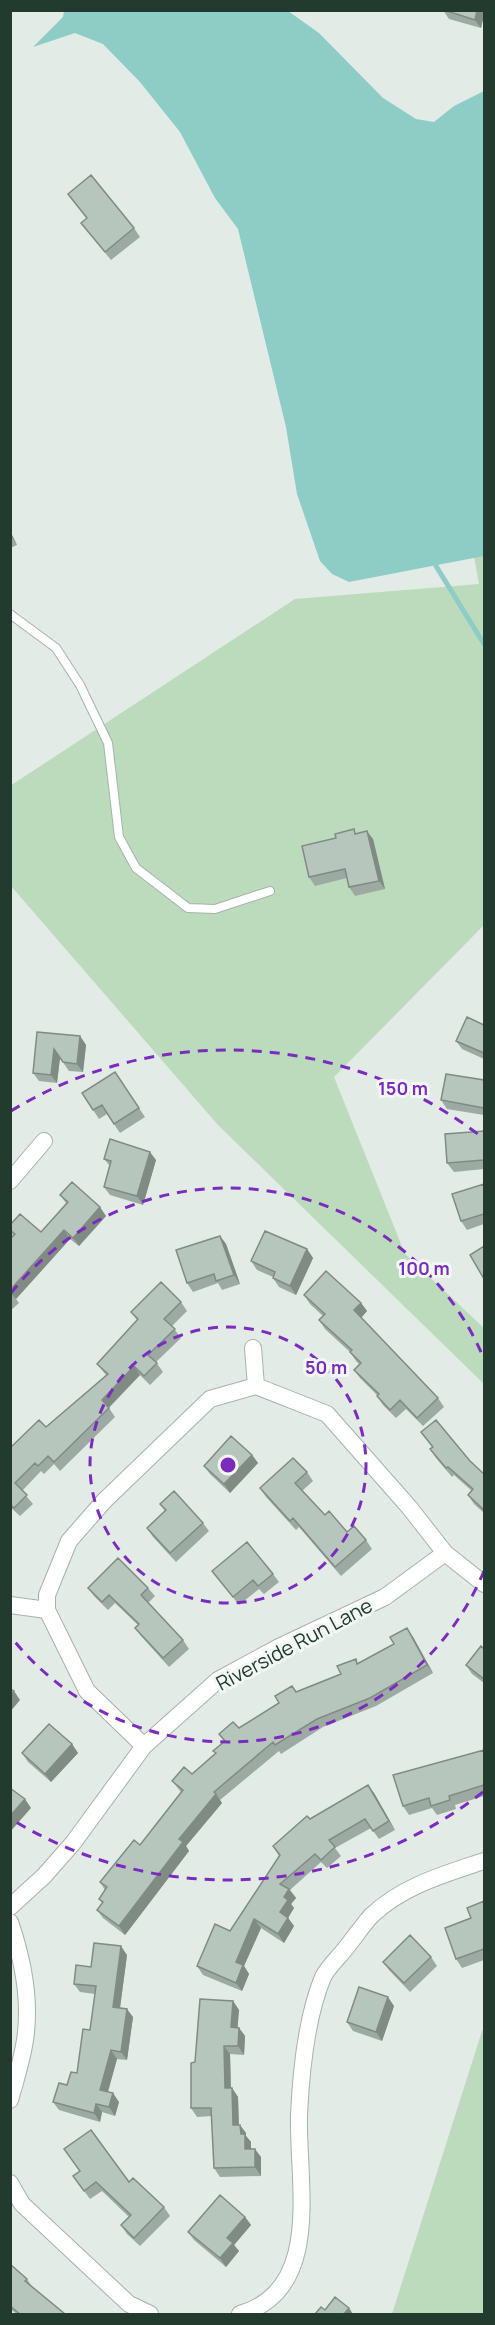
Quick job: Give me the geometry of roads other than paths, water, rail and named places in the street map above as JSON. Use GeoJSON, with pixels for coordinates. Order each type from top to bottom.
{"type":"FeatureCollection","features":[{"type":"Feature","properties":{"kind":"street"},"geometry":{"type":"LineString","coordinates":[[10,1181],[44,1141]]}},
{"type":"Feature","properties":{"kind":"street"},"geometry":{"type":"LineString","coordinates":[[253,1348],[256,1386]]}},
{"type":"Feature","properties":{"kind":"street"},"geometry":{"type":"LineString","coordinates":[[144,1746],[87,1691],[47,1610],[47,1595],[69,1541],[104,1501],[210,1399],[256,1386],[327,1414],[409,1507],[444,1554],[484,1584]]}},
{"type":"Feature","properties":{"kind":"street","name":"Riverside Run Lane"},"geometry":{"type":"LineString","coordinates":[[10,1907],[44,1876],[73,1843],[144,1746],[218,1680],[277,1648],[385,1597],[444,1554]]}},
{"type":"Feature","properties":{"kind":"street"},"geometry":{"type":"LineString","coordinates":[[10,1605],[47,1610]]}},
{"type":"Feature","properties":{"kind":"street"},"geometry":{"type":"LineString","coordinates":[[240,2314],[254,2310],[276,2295],[289,2275],[300,2242],[299,2114],[309,2026],[324,1975],[372,1916],[411,1888],[484,1861]]}},
{"type":"Feature","properties":{"kind":"street"},"geometry":{"type":"LineString","coordinates":[[10,1922],[20,1950],[25,1980],[26,2032],[10,2100]]}},
{"type":"Feature","properties":{"kind":"street"},"geometry":{"type":"LineString","coordinates":[[10,2183],[22,2204],[129,2304],[150,2314]]}},
{"type":"Feature","properties":{"kind":"lane"},"geometry":{"type":"LineString","coordinates":[[10,614],[56,648],[80,685],[108,743],[119,837],[136,868],[188,908],[215,909],[270,891]]}},
{"type":"Feature","properties":{"kind":"water"},"geometry":{"type":"Polygon","coordinates":[[[64,11],[288,11],[319,33],[383,98],[416,119],[434,122],[454,106],[484,91],[484,556],[349,582],[332,574],[320,561],[297,494],[286,427],[238,229],[215,198],[180,132],[140,82],[103,44],[75,33],[33,47],[63,17],[64,11]]]}},
{"type":"Feature","properties":{"kind":"waterway"},"geometry":{"type":"LineString","coordinates":[[436,566],[484,644]]}}]}
